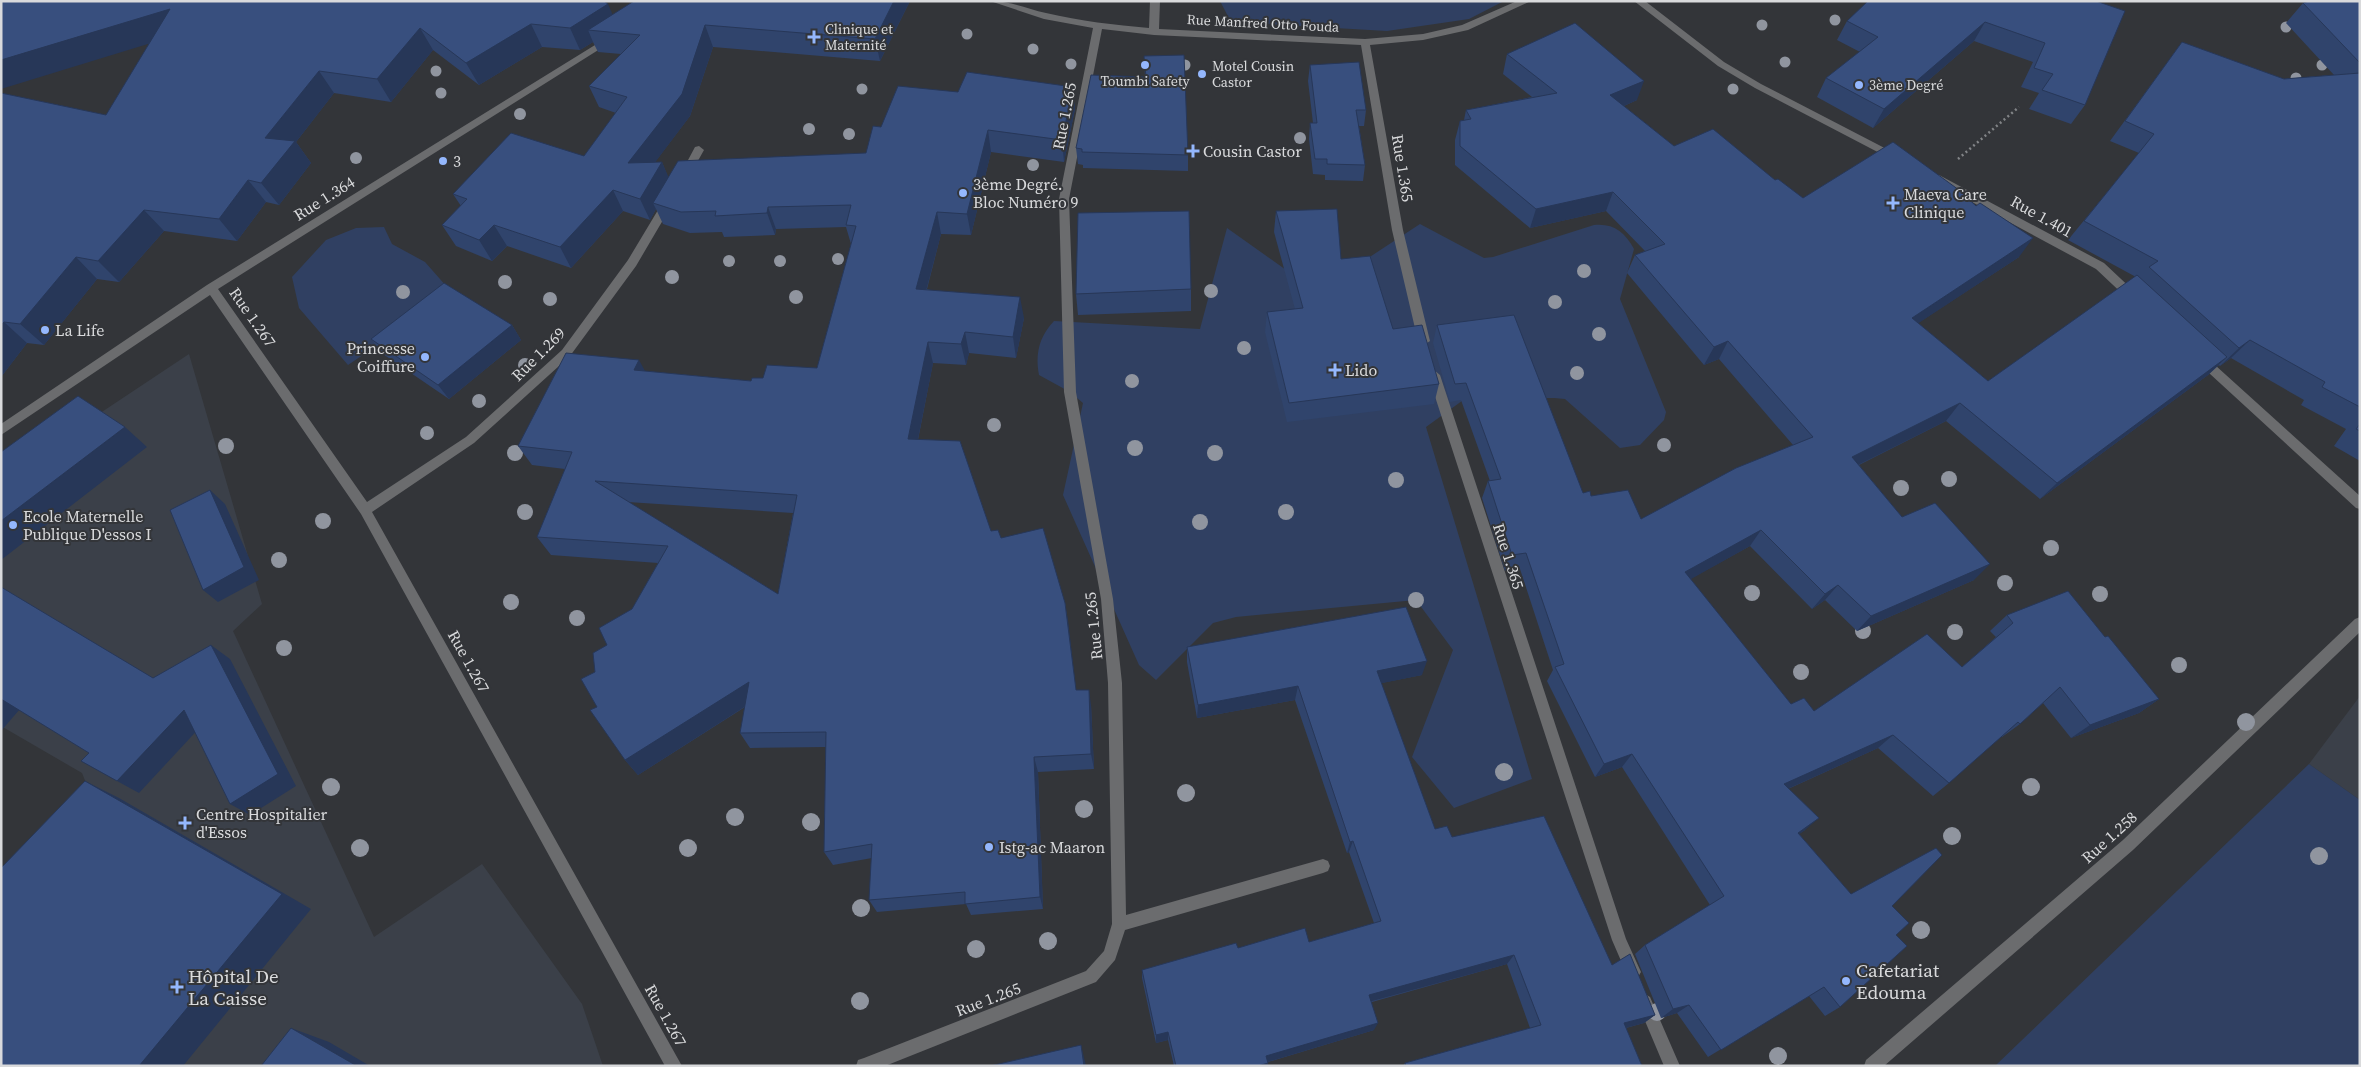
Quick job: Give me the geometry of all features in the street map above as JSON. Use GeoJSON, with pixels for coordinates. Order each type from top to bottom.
{"type":"FeatureCollection","features":[{"type":"Feature","properties":{"kind":"street","name":"Rue Manfred Otto Fouda"},"geometry":{"type":"LineString","coordinates":[[995,1],[1044,16],[1098,26],[1154,32],[1365,42],[1424,37],[1465,28],[1526,1]]}},
{"type":"Feature","properties":{"kind":"street"},"geometry":{"type":"LineString","coordinates":[[1154,32],[1156,1]]}},
{"type":"Feature","properties":{"kind":"street"},"geometry":{"type":"LineString","coordinates":[[1639,1],[1721,64],[1758,86],[1902,160]]}},
{"type":"Feature","properties":{"kind":"street","name":"Rue 1.265"},"geometry":{"type":"LineString","coordinates":[[864,1066],[1091,977],[1110,955],[1119,924],[1115,683],[1107,599],[1070,392],[1064,199],[1098,26]]}},
{"type":"Feature","properties":{"kind":"street","name":"Rue 1.364"},"geometry":{"type":"LineString","coordinates":[[1,430],[211,288],[619,33]]}},
{"type":"Feature","properties":{"kind":"street","name":"Rue 1.365"},"geometry":{"type":"LineString","coordinates":[[1365,42],[1393,212],[1414,309],[1449,427],[1619,940],[1672,1066]]}},
{"type":"Feature","properties":{"kind":"street","name":"Rue 1.269"},"geometry":{"type":"LineString","coordinates":[[365,510],[470,440],[566,353],[632,263],[699,150]]}},
{"type":"Feature","properties":{"kind":"street","name":"Rue 1.401"},"geometry":{"type":"LineString","coordinates":[[1932,175],[2100,266],[2143,306]]}},
{"type":"Feature","properties":{"kind":"street","name":"Rue 1.267"},"geometry":{"type":"LineString","coordinates":[[211,288],[365,510],[674,1066]]}},
{"type":"Feature","properties":{"kind":"street"},"geometry":{"type":"LineString","coordinates":[[2194,352],[2360,504]]}},
{"type":"Feature","properties":{"kind":"street","name":"Rue 1.258"},"geometry":{"type":"LineString","coordinates":[[1872,1066],[2128,845],[2360,623]]}},
{"type":"Feature","properties":{"kind":"street"},"geometry":{"type":"LineString","coordinates":[[1119,924],[1323,866]]}},
{"type":"Feature","properties":{"kind":"path"},"geometry":{"type":"LineString","coordinates":[[1932,175],[2018,107]]}},
{"type":"Feature","properties":{"kind":"shaded area"},"geometry":{"type":"Polygon","coordinates":[[[1220,1],[1504,1],[1469,19],[1387,31],[1231,22],[1220,1]]]}},
{"type":"Feature","properties":{"kind":"shaded area"},"geometry":{"type":"Polygon","coordinates":[[[1420,224],[1484,258],[1493,257],[1594,225],[1613,227],[1622,233],[1634,249],[1620,299],[1666,412],[1664,420],[1640,445],[1620,448],[1565,399],[1466,398],[1426,427],[1532,779],[1454,808],[1412,757],[1453,650],[1416,600],[1236,617],[1213,623],[1156,680],[1139,665],[1063,495],[1083,403],[1070,392],[1039,375],[1038,367],[1039,346],[1045,333],[1054,321],[1200,329],[1227,228],[1289,272],[1359,264],[1420,224]]]}},
{"type":"Feature","properties":{"kind":"shaded area"},"geometry":{"type":"Polygon","coordinates":[[[384,227],[392,244],[425,262],[447,287],[443,301],[348,365],[299,308],[292,277],[326,240],[356,228],[384,227]]]}},
{"type":"Feature","properties":{"kind":"shaded area","name":"Centre Hospitalier d'Essos"},"geometry":{"type":"Polygon","coordinates":[[[189,354],[262,604],[233,631],[374,937],[482,864],[582,1004],[603,1066],[1,1066],[1,874],[86,783],[82,773],[1,726],[1,479],[189,354]]]}},
{"type":"Feature","properties":{"kind":"shaded area"},"geometry":{"type":"Polygon","coordinates":[[[2360,696],[2360,800],[2309,764],[2360,696]]]}},
{"type":"Feature","properties":{"kind":"shaded area"},"geometry":{"type":"Polygon","coordinates":[[[2309,764],[2360,800],[2360,1066],[1995,1066],[2309,764]]]}},
{"type":"Feature","properties":{"kind":"building"},"geometry":{"type":"Polygon","coordinates":[[[1,1],[604,1],[608,4],[570,28],[531,24],[466,63],[420,28],[377,79],[319,71],[265,138],[295,141],[261,183],[248,180],[219,219],[144,210],[98,261],[76,257],[20,324],[4,322],[1,325],[1,93],[106,115],[170,9],[1,60],[1,1]]]}},
{"type":"Feature","properties":{"kind":"building"},"geometry":{"type":"Polygon","coordinates":[[[634,1],[894,1],[875,39],[705,25],[682,94],[628,163],[662,162],[640,199],[613,190],[560,247],[494,225],[479,240],[442,225],[467,199],[453,194],[511,133],[584,156],[627,97],[589,86],[640,35],[588,30],[634,1]]]}},
{"type":"Feature","properties":{"kind":"building"},"geometry":{"type":"Polygon","coordinates":[[[1868,1],[2096,1],[2125,11],[2085,105],[2042,90],[2053,74],[2034,68],[2045,43],[1985,22],[1884,109],[1826,78],[1878,37],[1847,21],[1868,1]]]}},
{"type":"Feature","properties":{"kind":"building"},"geometry":{"type":"Polygon","coordinates":[[[2309,1],[2360,1],[2360,63],[2303,3],[2309,1]]]}},
{"type":"Feature","properties":{"kind":"building"},"geometry":{"type":"Polygon","coordinates":[[[1575,23],[1644,81],[1610,95],[1674,146],[1713,129],[1775,180],[1778,179],[1803,198],[1893,142],[1959,190],[1976,206],[1980,203],[2033,238],[1912,318],[1988,381],[2137,275],[2227,357],[2057,483],[1960,403],[1852,457],[1902,517],[1935,503],[1990,564],[1871,616],[1838,585],[1825,594],[1761,530],[1685,572],[1791,704],[1804,698],[1814,711],[1927,634],[1962,667],[2013,623],[2007,615],[2068,591],[2105,637],[2108,636],[2159,699],[2090,725],[2060,687],[2020,724],[2018,722],[1949,783],[1893,735],[1784,784],[1819,818],[1798,833],[1851,894],[1936,848],[1942,855],[1892,906],[1909,923],[1896,935],[1907,946],[1840,1007],[1824,987],[1721,1050],[1689,1005],[1673,1009],[1645,945],[1724,896],[1632,754],[1604,764],[1555,667],[1564,664],[1526,553],[1512,555],[1488,481],[1501,479],[1466,383],[1455,384],[1437,325],[1514,315],[1583,493],[1590,491],[1591,496],[1628,490],[1641,519],[1736,468],[1813,437],[1728,341],[1714,347],[1635,255],[1665,244],[1613,192],[1536,209],[1460,146],[1460,121],[1471,119],[1466,110],[1557,93],[1507,54],[1575,23]]]}},
{"type":"Feature","properties":{"kind":"building"},"geometry":{"type":"Polygon","coordinates":[[[2182,42],[2284,79],[2360,73],[2360,407],[2322,387],[2325,382],[2250,340],[2239,348],[2149,267],[2158,261],[2084,221],[2154,134],[2125,121],[2182,42]]]}},
{"type":"Feature","properties":{"kind":"building"},"geometry":{"type":"Polygon","coordinates":[[[1184,55],[1188,155],[1082,152],[1082,149],[1076,148],[1091,75],[1146,77],[1144,56],[1184,55]]]}},
{"type":"Feature","properties":{"kind":"building"},"geometry":{"type":"Polygon","coordinates":[[[1359,62],[1366,110],[1356,110],[1365,165],[1327,164],[1327,159],[1315,159],[1310,123],[1317,123],[1310,65],[1359,62]]]}},
{"type":"Feature","properties":{"kind":"building"},"geometry":{"type":"Polygon","coordinates":[[[967,72],[1073,87],[1062,140],[988,130],[967,214],[937,212],[916,289],[1020,297],[1013,337],[965,332],[961,344],[928,342],[908,439],[960,441],[991,531],[998,530],[1001,538],[1043,528],[1065,603],[1076,690],[1089,690],[1091,754],[1034,757],[1040,897],[965,904],[965,892],[869,900],[872,844],[824,852],[826,732],[740,733],[749,682],[625,760],[590,710],[597,707],[581,679],[595,672],[593,653],[607,645],[599,628],[632,609],[668,546],[537,537],[572,452],[518,446],[566,353],[639,360],[634,370],[751,381],[752,378],[763,378],[767,365],[817,368],[856,226],[846,225],[851,205],[768,207],[767,213],[715,216],[716,211],[681,212],[653,203],[678,161],[866,153],[873,126],[881,127],[898,86],[958,92],[967,72]],[[595,481],[778,594],[797,495],[595,481]]]}},
{"type":"Feature","properties":{"kind":"building"},"geometry":{"type":"Polygon","coordinates":[[[1337,209],[1341,259],[1370,256],[1393,329],[1422,325],[1439,384],[1289,403],[1267,312],[1303,308],[1276,211],[1337,209]]]}},
{"type":"Feature","properties":{"kind":"building"},"geometry":{"type":"Polygon","coordinates":[[[1189,211],[1191,289],[1076,294],[1078,213],[1189,211]]]}},
{"type":"Feature","properties":{"kind":"building"},"geometry":{"type":"Polygon","coordinates":[[[444,283],[512,325],[438,385],[371,339],[444,283]]]}},
{"type":"Feature","properties":{"kind":"building"},"geometry":{"type":"Polygon","coordinates":[[[78,396],[125,427],[1,521],[1,452],[78,396]]]}},
{"type":"Feature","properties":{"kind":"building"},"geometry":{"type":"Polygon","coordinates":[[[210,490],[244,567],[203,590],[170,510],[210,490]]]}},
{"type":"Feature","properties":{"kind":"building"},"geometry":{"type":"Polygon","coordinates":[[[1,587],[153,678],[211,645],[278,774],[230,804],[184,710],[117,781],[81,761],[89,753],[1,699],[1,587]]]}},
{"type":"Feature","properties":{"kind":"building"},"geometry":{"type":"Polygon","coordinates":[[[1406,607],[1427,661],[1377,671],[1435,829],[1447,826],[1452,837],[1544,816],[1612,965],[1630,954],[1655,1015],[1624,1023],[1642,1066],[1406,1066],[1405,1063],[1541,1025],[1514,955],[1369,995],[1378,1023],[1266,1056],[1268,1063],[1258,1066],[1176,1066],[1168,1032],[1156,1035],[1142,970],[1236,943],[1238,948],[1305,928],[1309,942],[1381,921],[1353,841],[1350,842],[1298,686],[1198,705],[1187,647],[1406,607]]]}},
{"type":"Feature","properties":{"kind":"building"},"geometry":{"type":"Polygon","coordinates":[[[85,781],[282,894],[139,1066],[1,1066],[1,868],[85,781]]]}},
{"type":"Feature","properties":{"kind":"building"},"geometry":{"type":"Polygon","coordinates":[[[291,1028],[357,1066],[261,1066],[291,1028]]]}},
{"type":"Feature","properties":{"kind":"building"},"geometry":{"type":"Polygon","coordinates":[[[1081,1045],[1084,1066],[990,1066],[1081,1045]]]}},
{"type":"Feature","properties":{"kind":"place","name":"Clinique et Maternité"},"geometry":{"type":"Point","coordinates":[814,37]}},
{"type":"Feature","properties":{"kind":"place","name":"Toumbi Safety"},"geometry":{"type":"Point","coordinates":[1145,65]}},
{"type":"Feature","properties":{"kind":"place","name":"Motel Cousin Castor"},"geometry":{"type":"Point","coordinates":[1202,74]}},
{"type":"Feature","properties":{"kind":"place","name":"3ème Degré"},"geometry":{"type":"Point","coordinates":[1859,85]}},
{"type":"Feature","properties":{"kind":"place","name":"Cousin Castor"},"geometry":{"type":"Point","coordinates":[1193,151]}},
{"type":"Feature","properties":{"kind":"place","name":"3"},"geometry":{"type":"Point","coordinates":[443,161]}},
{"type":"Feature","properties":{"kind":"place","name":"3ème Degré. Bloc Numéro 9"},"geometry":{"type":"Point","coordinates":[963,193]}},
{"type":"Feature","properties":{"kind":"place","name":"Maeva Care Clinique"},"geometry":{"type":"Point","coordinates":[1893,203]}},
{"type":"Feature","properties":{"kind":"place","name":"La Life"},"geometry":{"type":"Point","coordinates":[45,330]}},
{"type":"Feature","properties":{"kind":"place","name":"Princesse Coiffure"},"geometry":{"type":"Point","coordinates":[425,357]}},
{"type":"Feature","properties":{"kind":"place","name":"Lido"},"geometry":{"type":"Point","coordinates":[1335,370]}},
{"type":"Feature","properties":{"kind":"place","name":"Ecole Maternelle Publique D'essos I"},"geometry":{"type":"Point","coordinates":[13,525]}},
{"type":"Feature","properties":{"kind":"place","name":"Centre Hospitalier d'Essos"},"geometry":{"type":"Point","coordinates":[185,823]}},
{"type":"Feature","properties":{"kind":"place","name":"Istg-ac Maaron"},"geometry":{"type":"Point","coordinates":[989,847]}},
{"type":"Feature","properties":{"kind":"place","name":"Cafetariat Edouma"},"geometry":{"type":"Point","coordinates":[1846,981]}},
{"type":"Feature","properties":{"kind":"place","name":"Hôpital De La Caisse"},"geometry":{"type":"Point","coordinates":[177,987]}}]}
